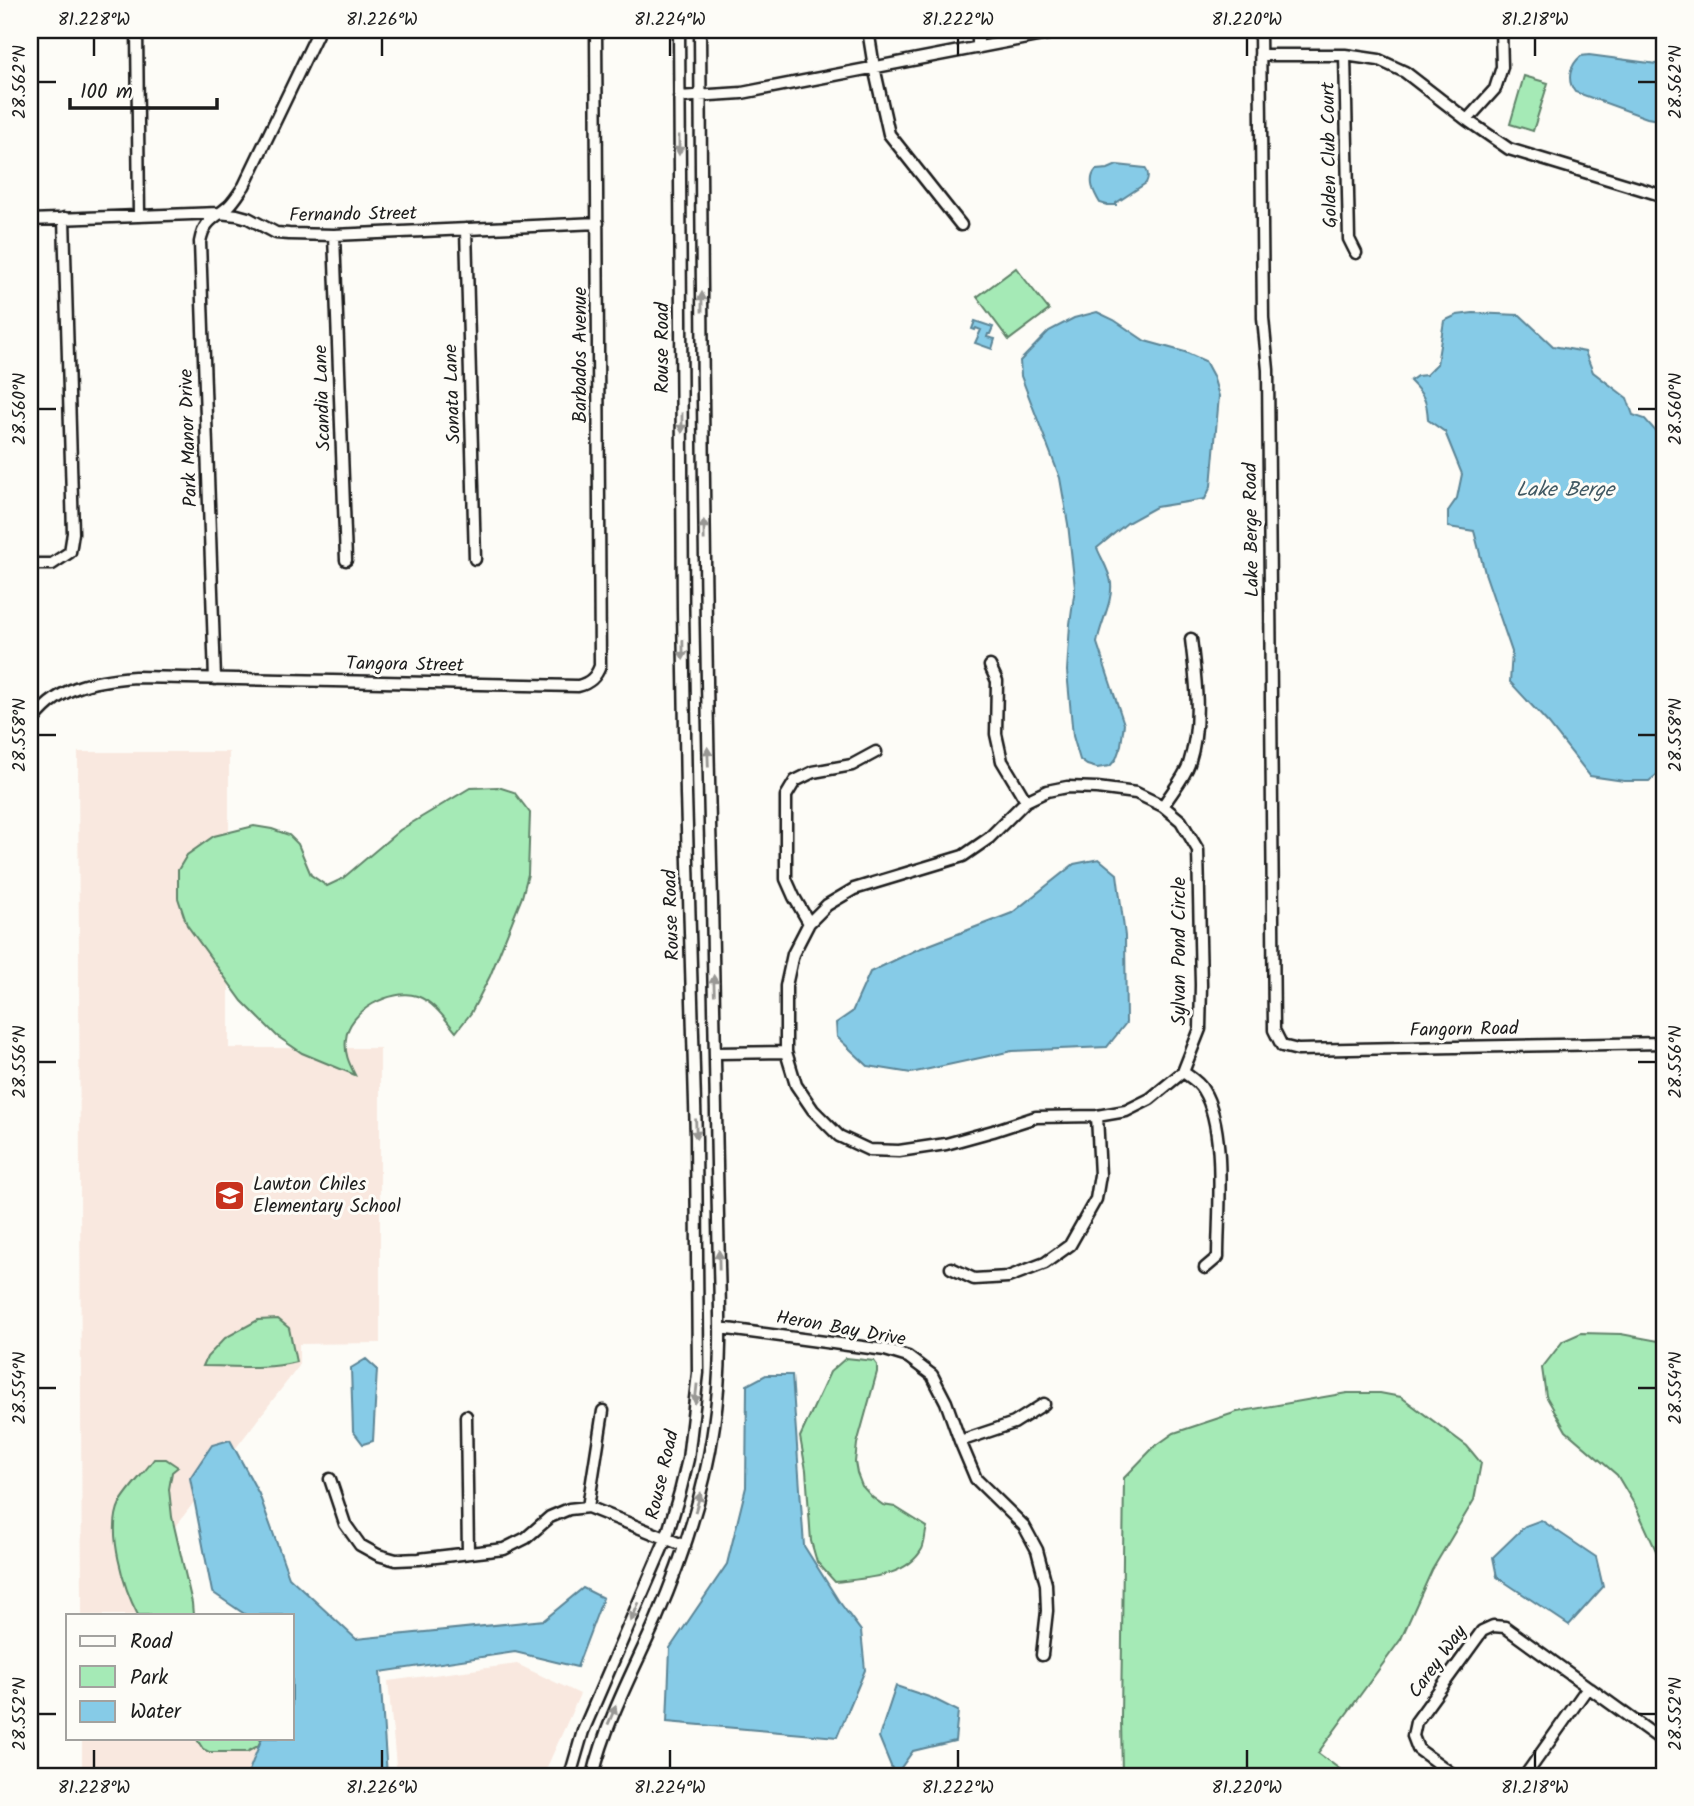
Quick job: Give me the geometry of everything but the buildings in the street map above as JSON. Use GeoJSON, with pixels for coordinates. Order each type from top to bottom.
{"type":"FeatureCollection","features":[{"type":"Feature","properties":{"kind":"street"},"geometry":{"type":"LineString","coordinates":[[137,30],[139,216]]}},
{"type":"Feature","properties":{"kind":"street","name":"Park Manor Drive"},"geometry":{"type":"LineString","coordinates":[[215,679],[200,242],[202,230],[209,220],[233,203],[244,186],[319,30]]}},
{"type":"Feature","properties":{"kind":"street","name":"Barbados Avenue"},"geometry":{"type":"LineString","coordinates":[[593,679],[600,666],[597,30]]}},
{"type":"Feature","properties":{"kind":"street","name":"Rouse Road"},"geometry":{"type":"LineString","coordinates":[[570,1776],[583,1731],[666,1539],[688,1459],[698,1373],[696,1138],[683,623],[679,30]]}},
{"type":"Feature","properties":{"kind":"street","name":"Rouse Road"},"geometry":{"type":"LineString","coordinates":[[593,1776],[610,1720],[656,1620],[685,1546],[703,1486],[715,1423],[720,1365],[716,1053],[706,704],[700,30]]}},
{"type":"Feature","properties":{"kind":"street"},"geometry":{"type":"LineString","coordinates":[[868,30],[889,134],[961,225]]}},
{"type":"Feature","properties":{"kind":"street"},"geometry":{"type":"LineString","coordinates":[[978,30],[978,48]]}},
{"type":"Feature","properties":{"kind":"street","name":"Lake Berge Road"},"geometry":{"type":"LineString","coordinates":[[1260,30],[1263,318],[1268,370],[1275,1030]]}},
{"type":"Feature","properties":{"kind":"street"},"geometry":{"type":"LineString","coordinates":[[1467,120],[1495,89],[1502,66],[1501,30]]}},
{"type":"Feature","properties":{"kind":"street"},"geometry":{"type":"LineString","coordinates":[[679,97],[742,93],[1053,33]]}},
{"type":"Feature","properties":{"kind":"street"},"geometry":{"type":"LineString","coordinates":[[1260,55],[1345,55],[1378,60],[1405,72],[1509,149],[1664,196]]}},
{"type":"Feature","properties":{"kind":"street","name":"Golden Club Court"},"geometry":{"type":"LineString","coordinates":[[1345,55],[1349,239],[1356,253]]}},
{"type":"Feature","properties":{"kind":"street","name":"Fernando Street"},"geometry":{"type":"LineString","coordinates":[[30,220],[219,214],[247,218],[276,233],[334,235],[598,223]]}},
{"type":"Feature","properties":{"kind":"street"},"geometry":{"type":"LineString","coordinates":[[30,564],[52,564],[70,552],[73,533],[64,218]]}},
{"type":"Feature","properties":{"kind":"street","name":"Sonata Lane"},"geometry":{"type":"LineString","coordinates":[[466,229],[475,559]]}},
{"type":"Feature","properties":{"kind":"street","name":"Scandia Lane"},"geometry":{"type":"LineString","coordinates":[[334,235],[346,560]]}},
{"type":"Feature","properties":{"kind":"street"},"geometry":{"type":"LineString","coordinates":[[1163,806],[1188,766],[1197,721],[1191,639]]}},
{"type":"Feature","properties":{"kind":"street"},"geometry":{"type":"LineString","coordinates":[[990,666],[997,681],[996,734],[1002,761],[1026,802]]}},
{"type":"Feature","properties":{"kind":"street"},"geometry":{"type":"LineString","coordinates":[[30,725],[53,701],[78,686],[104,679],[215,679]]}},
{"type":"Feature","properties":{"kind":"street","name":"Tangora Street"},"geometry":{"type":"LineString","coordinates":[[215,679],[578,686],[593,679]]}},
{"type":"Feature","properties":{"kind":"street"},"geometry":{"type":"LineString","coordinates":[[809,923],[786,879],[786,796],[795,780],[813,772],[852,765],[876,752]]}},
{"type":"Feature","properties":{"kind":"street","name":"Sylvan Pond Circle"},"geometry":{"type":"LineString","coordinates":[[1067,787],[1136,793],[1163,806],[1181,821],[1198,850],[1200,1029],[1183,1072],[1150,1100],[1126,1111],[1097,1116],[1036,1117],[946,1143],[899,1151],[869,1150],[839,1136],[813,1110],[796,1085],[786,1052],[786,986],[793,954],[809,923],[827,905],[855,889],[963,856],[989,838],[1026,802],[1046,791],[1067,787]]}},
{"type":"Feature","properties":{"kind":"street","name":"Fangorn Road"},"geometry":{"type":"LineString","coordinates":[[1275,1030],[1282,1046],[1297,1050],[1664,1044]]}},
{"type":"Feature","properties":{"kind":"street"},"geometry":{"type":"LineString","coordinates":[[716,1053],[786,1052]]}},
{"type":"Feature","properties":{"kind":"street"},"geometry":{"type":"LineString","coordinates":[[1183,1072],[1202,1087],[1213,1108],[1219,1149],[1218,1257],[1205,1268]]}},
{"type":"Feature","properties":{"kind":"street"},"geometry":{"type":"LineString","coordinates":[[951,1268],[974,1279],[1008,1277],[1045,1263],[1070,1245],[1096,1199],[1100,1175],[1097,1116]]}},
{"type":"Feature","properties":{"kind":"street","name":"Heron Bay Drive"},"geometry":{"type":"LineString","coordinates":[[720,1328],[885,1350],[908,1356],[932,1375],[946,1402],[976,1479],[1024,1526],[1037,1550],[1046,1584],[1042,1655]]}},
{"type":"Feature","properties":{"kind":"street"},"geometry":{"type":"LineString","coordinates":[[960,1441],[1014,1423],[1044,1404]]}},
{"type":"Feature","properties":{"kind":"street"},"geometry":{"type":"LineString","coordinates":[[588,1507],[603,1411]]}},
{"type":"Feature","properties":{"kind":"street"},"geometry":{"type":"LineString","coordinates":[[466,1416],[468,1553]]}},
{"type":"Feature","properties":{"kind":"street"},"geometry":{"type":"LineString","coordinates":[[330,1479],[345,1524],[360,1545],[378,1555],[396,1560],[504,1549],[526,1538],[550,1517],[569,1509],[588,1507],[685,1546]]}},
{"type":"Feature","properties":{"kind":"street","name":"Carey Way"},"geometry":{"type":"LineString","coordinates":[[1455,1776],[1418,1749],[1413,1736],[1416,1722],[1482,1631],[1493,1626],[1505,1628],[1664,1742]]}},
{"type":"Feature","properties":{"kind":"street"},"geometry":{"type":"LineString","coordinates":[[1525,1776],[1588,1687]]}},
{"type":"Feature","properties":{"kind":"shaded area","name":"Lawton Chiles Elementary School"},"geometry":{"type":"Polygon","coordinates":[[[78,752],[229,752],[229,1048],[380,1048],[380,1343],[299,1344],[299,1366],[168,1536],[188,1614],[82,1614],[78,752]]]}},
{"type":"Feature","properties":{"kind":"shaded area"},"geometry":{"type":"Polygon","coordinates":[[[517,1664],[580,1694],[543,1776],[397,1776],[388,1681],[517,1664]]]}},
{"type":"Feature","properties":{"kind":"shaded area"},"geometry":{"type":"Polygon","coordinates":[[[82,1740],[253,1740],[265,1776],[82,1776],[82,1740]]]}},
{"type":"Feature","properties":{"kind":"green space"},"geometry":{"type":"Polygon","coordinates":[[[1524,76],[1548,83],[1533,131],[1510,124],[1524,76]]]}},
{"type":"Feature","properties":{"kind":"green space"},"geometry":{"type":"Polygon","coordinates":[[[1016,268],[1049,310],[1009,340],[977,297],[1016,268]]]}},
{"type":"Feature","properties":{"kind":"green space"},"geometry":{"type":"Polygon","coordinates":[[[498,787],[514,792],[530,813],[528,874],[522,897],[490,976],[471,1013],[456,1032],[439,1011],[417,996],[395,995],[372,1004],[354,1019],[346,1039],[349,1062],[355,1075],[302,1053],[277,1036],[242,1001],[187,925],[178,898],[178,870],[187,855],[214,836],[254,826],[289,835],[298,844],[311,875],[327,886],[342,879],[400,830],[470,788],[498,787]]]}},
{"type":"Feature","properties":{"kind":"green space"},"geometry":{"type":"Polygon","coordinates":[[[278,1319],[289,1328],[296,1362],[262,1367],[203,1366],[207,1357],[225,1338],[258,1320],[278,1319]]]}},
{"type":"Feature","properties":{"kind":"green space"},"geometry":{"type":"Polygon","coordinates":[[[1581,1333],[1621,1334],[1664,1342],[1664,1568],[1636,1507],[1617,1475],[1566,1431],[1546,1396],[1542,1368],[1563,1341],[1581,1333]]]}},
{"type":"Feature","properties":{"kind":"green space"},"geometry":{"type":"Polygon","coordinates":[[[846,1358],[874,1361],[877,1365],[857,1444],[855,1462],[862,1486],[883,1505],[895,1507],[927,1527],[922,1549],[906,1566],[883,1575],[835,1582],[817,1562],[811,1541],[806,1470],[800,1437],[830,1372],[846,1358]]]}},
{"type":"Feature","properties":{"kind":"green space"},"geometry":{"type":"Polygon","coordinates":[[[1347,1393],[1380,1393],[1401,1397],[1467,1446],[1481,1463],[1474,1500],[1432,1570],[1401,1639],[1318,1753],[1349,1776],[1122,1776],[1124,1478],[1154,1447],[1174,1433],[1237,1412],[1347,1393]]]}},
{"type":"Feature","properties":{"kind":"green space"},"geometry":{"type":"Polygon","coordinates":[[[154,1459],[166,1459],[178,1467],[172,1472],[169,1489],[172,1517],[193,1614],[138,1614],[122,1576],[116,1544],[116,1515],[127,1492],[154,1459]]]}},
{"type":"Feature","properties":{"kind":"green space"},"geometry":{"type":"Polygon","coordinates":[[[197,1740],[261,1740],[258,1746],[247,1752],[209,1752],[203,1749],[197,1740]]]}},
{"type":"Feature","properties":{"kind":"water"},"geometry":{"type":"Polygon","coordinates":[[[1581,56],[1664,65],[1664,121],[1647,118],[1575,92],[1570,78],[1572,68],[1581,56]]]}},
{"type":"Feature","properties":{"kind":"water"},"geometry":{"type":"Polygon","coordinates":[[[1117,165],[1145,168],[1148,173],[1147,181],[1116,205],[1100,203],[1092,186],[1093,174],[1096,170],[1117,165]]]}},
{"type":"Feature","properties":{"kind":"water"},"geometry":{"type":"Polygon","coordinates":[[[1097,312],[1145,341],[1185,352],[1205,361],[1219,396],[1211,486],[1205,499],[1156,507],[1127,523],[1097,548],[1109,574],[1111,590],[1097,643],[1124,724],[1116,759],[1110,766],[1097,768],[1080,760],[1073,736],[1067,671],[1075,588],[1068,524],[1060,478],[1021,376],[1020,361],[1049,331],[1074,318],[1097,312]]]}},
{"type":"Feature","properties":{"kind":"water","name":"Lake Berge"},"geometry":{"type":"Polygon","coordinates":[[[1457,315],[1520,315],[1553,346],[1585,352],[1593,372],[1627,398],[1633,415],[1645,419],[1658,434],[1664,436],[1664,769],[1649,781],[1624,781],[1590,776],[1549,724],[1510,682],[1512,652],[1474,531],[1448,527],[1448,511],[1457,498],[1462,474],[1445,432],[1428,420],[1424,398],[1410,381],[1417,376],[1426,375],[1437,364],[1444,321],[1457,315]]]}},
{"type":"Feature","properties":{"kind":"water"},"geometry":{"type":"Polygon","coordinates":[[[975,321],[993,327],[987,337],[995,339],[992,349],[975,343],[981,330],[972,329],[975,321]]]}},
{"type":"Feature","properties":{"kind":"water"},"geometry":{"type":"Polygon","coordinates":[[[1099,859],[1117,874],[1125,936],[1126,1023],[1107,1047],[1012,1051],[911,1073],[868,1066],[837,1037],[836,1023],[852,1012],[870,972],[916,950],[1012,913],[1074,864],[1099,859]]]}},
{"type":"Feature","properties":{"kind":"water"},"geometry":{"type":"Polygon","coordinates":[[[366,1359],[377,1369],[373,1441],[363,1444],[353,1431],[351,1368],[366,1359]]]}},
{"type":"Feature","properties":{"kind":"water"},"geometry":{"type":"Polygon","coordinates":[[[766,1375],[792,1375],[804,1546],[861,1631],[865,1670],[837,1737],[667,1722],[670,1648],[727,1564],[746,1487],[747,1385],[766,1375]]]}},
{"type":"Feature","properties":{"kind":"water"},"geometry":{"type":"Polygon","coordinates":[[[230,1440],[259,1494],[289,1577],[356,1639],[544,1620],[583,1588],[603,1598],[577,1667],[515,1652],[380,1672],[387,1776],[247,1776],[261,1740],[294,1740],[294,1614],[245,1614],[212,1592],[190,1478],[212,1445],[230,1440]]]}},
{"type":"Feature","properties":{"kind":"water"},"geometry":{"type":"Polygon","coordinates":[[[1541,1520],[1596,1557],[1603,1587],[1569,1625],[1497,1577],[1493,1557],[1525,1526],[1541,1520]]]}},
{"type":"Feature","properties":{"kind":"water"},"geometry":{"type":"Polygon","coordinates":[[[896,1686],[932,1698],[958,1711],[955,1741],[913,1751],[895,1776],[879,1737],[896,1686]]]}},
{"type":"Feature","properties":{"kind":"place","name":"Lawton Chiles Elementary School"},"geometry":{"type":"Point","coordinates":[230,1196]}}]}
